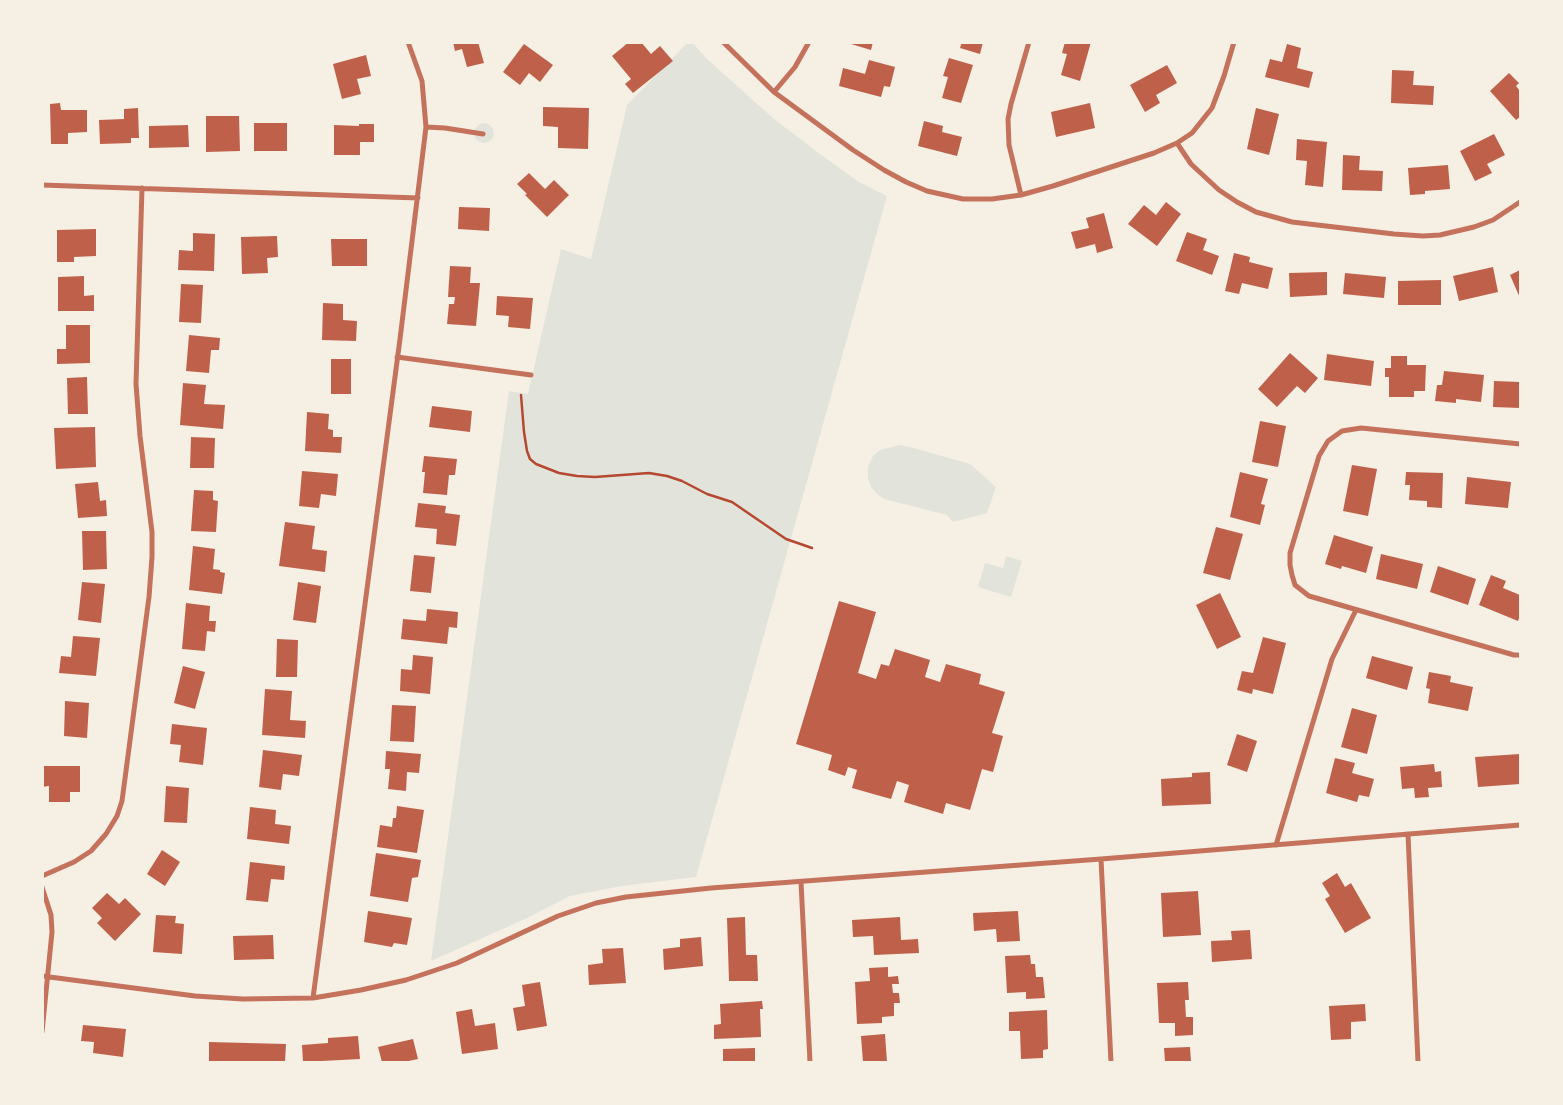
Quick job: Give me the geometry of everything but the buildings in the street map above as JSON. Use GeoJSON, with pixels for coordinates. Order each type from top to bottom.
{"type":"FeatureCollection","features":[{"type":"Feature","properties":{"kind":"street"},"geometry":{"type":"LineString","coordinates":[[313,998],[398,357],[426,127],[422,81],[408,42]]}},
{"type":"Feature","properties":{"kind":"street"},"geometry":{"type":"LineString","coordinates":[[723,42],[774,92],[853,150],[906,182],[927,191],[964,199],[992,199],[1021,195],[1154,153],[1177,143],[1192,133],[1212,108],[1234,42]]}},
{"type":"Feature","properties":{"kind":"street"},"geometry":{"type":"LineString","coordinates":[[774,92],[795,67],[809,42]]}},
{"type":"Feature","properties":{"kind":"street"},"geometry":{"type":"LineString","coordinates":[[1021,195],[1010,145],[1008,119],[1010,104],[1029,42]]}},
{"type":"Feature","properties":{"kind":"street"},"geometry":{"type":"LineString","coordinates":[[426,127],[483,134]]}},
{"type":"Feature","properties":{"kind":"street"},"geometry":{"type":"LineString","coordinates":[[1177,143],[1191,164],[1209,183],[1237,202],[1256,212],[1304,224],[1394,234],[1440,235],[1474,228],[1492,220],[1520,202]]}},
{"type":"Feature","properties":{"kind":"street"},"geometry":{"type":"LineString","coordinates":[[42,185],[418,198]]}},
{"type":"Feature","properties":{"kind":"street"},"geometry":{"type":"LineString","coordinates":[[42,876],[74,862],[91,851],[110,828],[117,816],[122,801],[149,597],[152,557],[152,532],[140,436],[136,384],[142,188]]}},
{"type":"Feature","properties":{"kind":"street"},"geometry":{"type":"LineString","coordinates":[[398,357],[530,375]]}},
{"type":"Feature","properties":{"kind":"street"},"geometry":{"type":"LineString","coordinates":[[1520,444],[1361,428],[1342,431],[1328,441],[1319,456],[1290,553],[1295,585],[1308,596],[1514,655],[1520,655]]}},
{"type":"Feature","properties":{"kind":"street"},"geometry":{"type":"LineString","coordinates":[[1276,845],[1332,660],[1356,610]]}},
{"type":"Feature","properties":{"kind":"street"},"geometry":{"type":"LineString","coordinates":[[45,976],[195,996],[243,999],[313,998],[406,980],[457,962],[558,916],[626,897],[1520,825]]}},
{"type":"Feature","properties":{"kind":"street"},"geometry":{"type":"LineString","coordinates":[[1408,834],[1418,1062]]}},
{"type":"Feature","properties":{"kind":"street"},"geometry":{"type":"LineString","coordinates":[[1101,859],[1111,1062]]}},
{"type":"Feature","properties":{"kind":"street"},"geometry":{"type":"LineString","coordinates":[[801,882],[810,1062]]}},
{"type":"Feature","properties":{"kind":"street"},"geometry":{"type":"LineString","coordinates":[[42,886],[51,915],[52,932],[45,976],[42,1032]]}},
{"type":"Feature","properties":{"kind":"path"},"geometry":{"type":"LineString","coordinates":[[521,395],[527,451],[530,459],[545,468],[577,476],[614,476],[649,472],[667,476],[682,481],[706,494],[732,502],[786,539],[812,548]]}},
{"type":"Feature","properties":{"kind":"shaded area"},"geometry":{"type":"Polygon","coordinates":[[[687,43],[693,43],[706,58],[774,119],[859,182],[887,196],[696,877],[622,886],[570,896],[525,919],[431,961],[509,391],[528,394],[561,249],[591,259],[627,105],[687,43]]]}},
{"type":"Feature","properties":{"kind":"shaded area"},"geometry":{"type":"Polygon","coordinates":[[[484,123],[491,126],[494,133],[491,140],[484,143],[477,140],[474,133],[477,126],[484,123]]]}},
{"type":"Feature","properties":{"kind":"shaded area"},"geometry":{"type":"Polygon","coordinates":[[[900,445],[970,464],[996,487],[987,513],[953,522],[947,515],[884,499],[876,493],[871,487],[868,478],[868,467],[873,456],[880,450],[900,445]]]}},
{"type":"Feature","properties":{"kind":"shaded area"},"geometry":{"type":"Polygon","coordinates":[[[1006,556],[1022,561],[1011,597],[978,587],[985,563],[1003,568],[1006,556]]]}}]}
